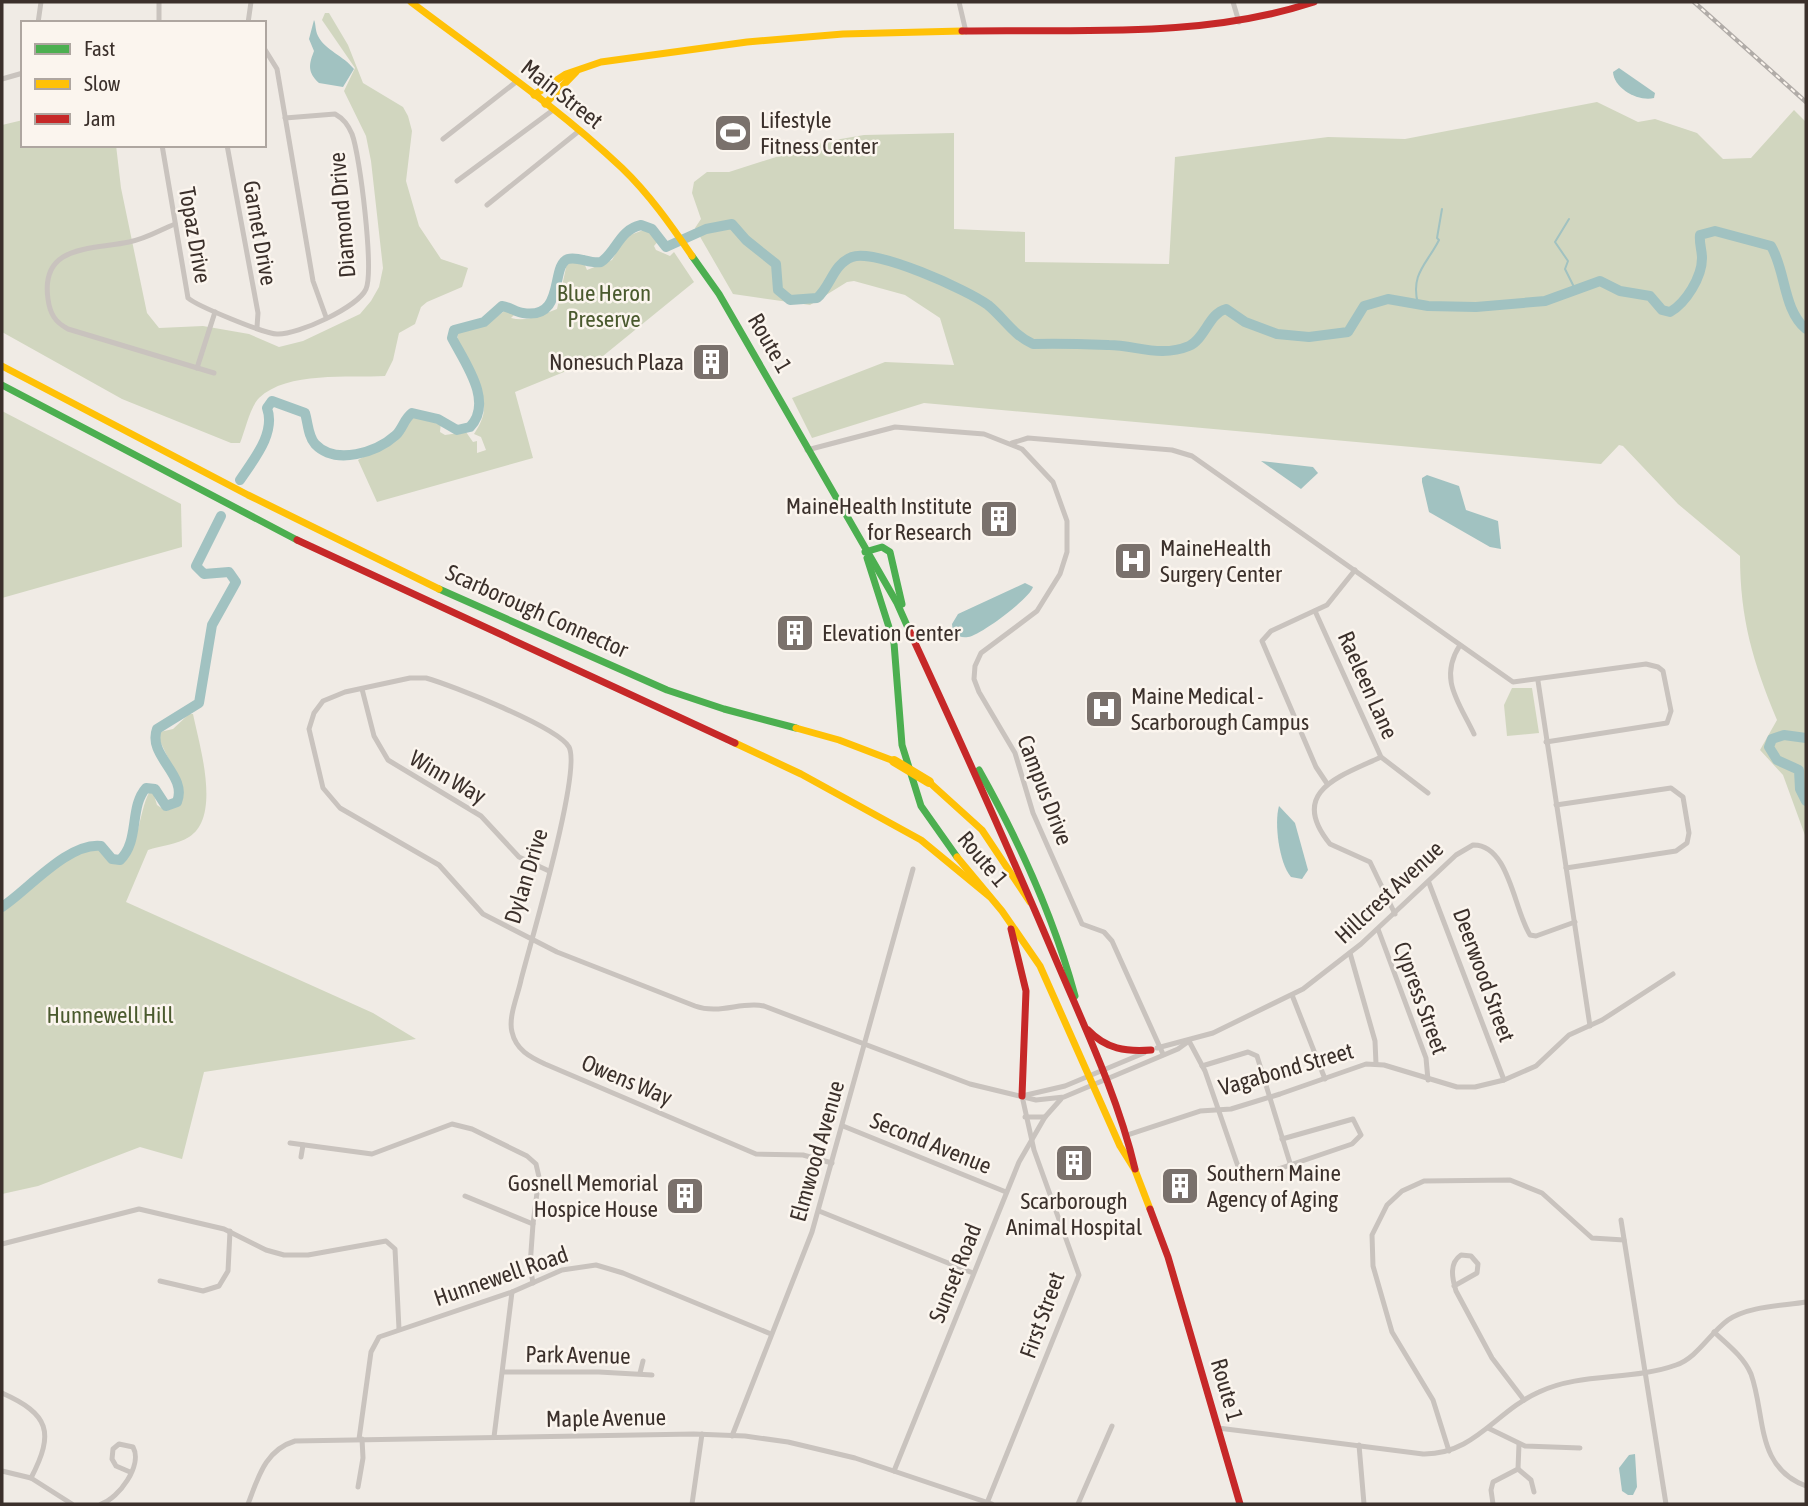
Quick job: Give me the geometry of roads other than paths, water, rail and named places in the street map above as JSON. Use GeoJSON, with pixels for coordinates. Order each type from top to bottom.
{"type":"FeatureCollection","features":[{"type":"Feature","properties":{"kind":"main road","name":"Main Street"},"geometry":{"type":"LineString","coordinates":[[411,2],[579,131],[642,188],[676,231]]}},
{"type":"Feature","properties":{"kind":"main road"},"geometry":{"type":"LineString","coordinates":[[534,95],[556,79],[613,60],[789,37],[1208,26],[1239,22],[1314,2]]}},
{"type":"Feature","properties":{"kind":"main road"},"geometry":{"type":"LineString","coordinates":[[549,107],[583,68]]}},
{"type":"Feature","properties":{"kind":"main road","name":"Route 1"},"geometry":{"type":"LineString","coordinates":[[676,231],[740,328],[865,552],[886,582],[956,732],[1084,1025],[1127,1135],[1135,1169],[1173,1274],[1240,1504]]}},
{"type":"Feature","properties":{"kind":"main road","name":"Scarborough Connector"},"geometry":{"type":"LineString","coordinates":[[2,366],[306,526],[549,639],[706,705],[844,741],[894,761],[929,782],[982,830],[1030,902]]}},
{"type":"Feature","properties":{"kind":"main road","name":"Scarborough Connector"},"geometry":{"type":"LineString","coordinates":[[2,386],[316,550],[801,774],[921,840],[989,896]]}},
{"type":"Feature","properties":{"kind":"main road"},"geometry":{"type":"LineString","coordinates":[[865,552],[882,547],[892,556],[910,630]]}},
{"type":"Feature","properties":{"kind":"main road","name":"Route 1"},"geometry":{"type":"LineString","coordinates":[[865,552],[894,643],[902,745],[916,794],[933,827],[1002,911],[1040,966],[1120,1146],[1135,1169]]}},
{"type":"Feature","properties":{"kind":"main road"},"geometry":{"type":"LineString","coordinates":[[956,732],[998,804],[1062,947],[1077,1009]]}},
{"type":"Feature","properties":{"kind":"main road"},"geometry":{"type":"LineString","coordinates":[[1002,911],[1018,946],[1027,980],[1028,1014],[1022,1096]]}},
{"type":"Feature","properties":{"kind":"main road"},"geometry":{"type":"LineString","coordinates":[[1084,1025],[1097,1039],[1112,1049],[1133,1052],[1155,1049]]}},
{"type":"Feature","properties":{"kind":"street"},"geometry":{"type":"LineString","coordinates":[[38,21],[41,2]]}},
{"type":"Feature","properties":{"kind":"street"},"geometry":{"type":"LineString","coordinates":[[159,2],[159,21]]}},
{"type":"Feature","properties":{"kind":"street"},"geometry":{"type":"LineString","coordinates":[[248,21],[251,2]]}},
{"type":"Feature","properties":{"kind":"street"},"geometry":{"type":"LineString","coordinates":[[959,2],[966,32]]}},
{"type":"Feature","properties":{"kind":"street"},"geometry":{"type":"LineString","coordinates":[[1233,2],[1239,22]]}},
{"type":"Feature","properties":{"kind":"street"},"geometry":{"type":"LineString","coordinates":[[266,51],[277,69],[313,281],[326,317]]}},
{"type":"Feature","properties":{"kind":"street"},"geometry":{"type":"LineString","coordinates":[[2,79],[21,73]]}},
{"type":"Feature","properties":{"kind":"street"},"geometry":{"type":"LineString","coordinates":[[443,139],[516,82]]}},
{"type":"Feature","properties":{"kind":"street"},"geometry":{"type":"LineString","coordinates":[[457,181],[549,107]]}},
{"type":"Feature","properties":{"kind":"street","name":"Diamond Drive"},"geometry":{"type":"LineString","coordinates":[[257,327],[273,334],[286,334],[356,302],[368,282],[357,154],[345,121],[335,114],[285,118]]}},
{"type":"Feature","properties":{"kind":"street"},"geometry":{"type":"LineString","coordinates":[[487,205],[579,131]]}},
{"type":"Feature","properties":{"kind":"street","name":"Topaz Drive"},"geometry":{"type":"LineString","coordinates":[[162,147],[188,298],[215,312],[257,327]]}},
{"type":"Feature","properties":{"kind":"street","name":"Garnet Drive"},"geometry":{"type":"LineString","coordinates":[[227,147],[258,313],[257,327]]}},
{"type":"Feature","properties":{"kind":"street"},"geometry":{"type":"LineString","coordinates":[[175,224],[130,242],[67,253],[57,260],[52,269],[47,294],[49,306],[53,318],[68,329],[214,373]]}},
{"type":"Feature","properties":{"kind":"street"},"geometry":{"type":"LineString","coordinates":[[197,368],[215,312]]}},
{"type":"Feature","properties":{"kind":"street","name":"Campus Drive"},"geometry":{"type":"LineString","coordinates":[[807,450],[903,426],[984,435],[1012,443],[1034,459],[1057,491],[1067,521],[1066,552],[1060,574],[1043,604],[981,653],[975,666],[976,686],[1015,753],[1031,808],[1082,924],[1104,932],[1110,939],[1155,1049],[1163,1054]]}},
{"type":"Feature","properties":{"kind":"street"},"geometry":{"type":"LineString","coordinates":[[1012,443],[1028,438],[1188,454],[1509,680],[1518,683],[1538,681],[1642,665],[1656,666],[1664,676],[1671,711],[1667,723],[1546,742]]}},
{"type":"Feature","properties":{"kind":"street"},"geometry":{"type":"LineString","coordinates":[[1326,782],[1316,767],[1262,645],[1271,631],[1330,602],[1355,570]]}},
{"type":"Feature","properties":{"kind":"street","name":"Raeleen Lane"},"geometry":{"type":"LineString","coordinates":[[1315,611],[1381,757],[1428,793]]}},
{"type":"Feature","properties":{"kind":"street"},"geometry":{"type":"LineString","coordinates":[[1460,645],[1450,661],[1449,675],[1474,734]]}},
{"type":"Feature","properties":{"kind":"street","name":"Dylan Drive"},"geometry":{"type":"LineString","coordinates":[[415,677],[442,682],[524,718],[564,741],[571,752],[571,774],[531,939],[483,914],[450,874],[428,856],[344,811],[328,797],[321,782],[311,741],[311,720],[318,707],[330,697],[362,689],[415,677]]}},
{"type":"Feature","properties":{"kind":"street"},"geometry":{"type":"LineString","coordinates":[[1538,681],[1590,1026]]}},
{"type":"Feature","properties":{"kind":"street","name":"Winn Way"},"geometry":{"type":"LineString","coordinates":[[362,689],[374,736],[388,760],[481,816],[519,857],[549,871]]}},
{"type":"Feature","properties":{"kind":"street"},"geometry":{"type":"LineString","coordinates":[[1381,757],[1326,782],[1317,796],[1314,808],[1321,830],[1333,846],[1370,862],[1395,914]]}},
{"type":"Feature","properties":{"kind":"street"},"geometry":{"type":"LineString","coordinates":[[1556,805],[1675,789],[1684,801],[1689,833],[1687,843],[1676,851],[1566,868]]}},
{"type":"Feature","properties":{"kind":"street","name":"Hillcrest Avenue"},"geometry":{"type":"LineString","coordinates":[[1104,1075],[1155,1049],[1213,1033],[1292,995],[1350,953],[1429,883],[1461,850],[1473,845],[1483,846],[1499,861],[1530,935],[1536,936],[1575,922]]}},
{"type":"Feature","properties":{"kind":"street","name":"Elmwood Avenue"},"geometry":{"type":"LineString","coordinates":[[732,1436],[819,1211],[913,869]]}},
{"type":"Feature","properties":{"kind":"street","name":"Deerwood Street"},"geometry":{"type":"LineString","coordinates":[[1429,883],[1504,1080]]}},
{"type":"Feature","properties":{"kind":"street","name":"Cypress Street"},"geometry":{"type":"LineString","coordinates":[[1378,929],[1426,1058],[1427,1080]]}},
{"type":"Feature","properties":{"kind":"street"},"geometry":{"type":"LineString","coordinates":[[531,939],[706,1010],[761,1005],[970,1084],[1042,1101],[1064,1097],[1104,1075]]}},
{"type":"Feature","properties":{"kind":"street","name":"Owens Way"},"geometry":{"type":"LineString","coordinates":[[531,939],[511,1027],[516,1042],[528,1055],[755,1154],[803,1156],[832,1163]]}},
{"type":"Feature","properties":{"kind":"street"},"geometry":{"type":"LineString","coordinates":[[1350,953],[1375,1041],[1376,1064]]}},
{"type":"Feature","properties":{"kind":"street","name":"Vagabond Street"},"geometry":{"type":"LineString","coordinates":[[1127,1135],[1216,1109],[1231,1109],[1360,1065],[1376,1064],[1427,1080],[1463,1087],[1504,1080],[1541,1063],[1569,1035],[1590,1026],[1674,974]]}},
{"type":"Feature","properties":{"kind":"street"},"geometry":{"type":"LineString","coordinates":[[1292,995],[1325,1079]]}},
{"type":"Feature","properties":{"kind":"street"},"geometry":{"type":"LineString","coordinates":[[1189,1041],[1202,1066],[1242,1178],[1252,1178],[1357,1141],[1361,1132],[1353,1119],[1282,1139]]}},
{"type":"Feature","properties":{"kind":"street","name":"Hillcrest Avenue"},"geometry":{"type":"LineString","coordinates":[[1104,1075],[1163,1054],[1189,1041]]}},
{"type":"Feature","properties":{"kind":"street"},"geometry":{"type":"LineString","coordinates":[[1202,1066],[1254,1053],[1259,1059],[1290,1163]]}},
{"type":"Feature","properties":{"kind":"street"},"geometry":{"type":"LineString","coordinates":[[1022,1096],[1092,1080]]}},
{"type":"Feature","properties":{"kind":"street","name":"First Street"},"geometry":{"type":"LineString","coordinates":[[989,1503],[1079,1275],[1031,1139],[1022,1096]]}},
{"type":"Feature","properties":{"kind":"street","name":"Sunset Road"},"geometry":{"type":"LineString","coordinates":[[894,1471],[1006,1192],[1031,1139],[1045,1117],[1064,1097]]}},
{"type":"Feature","properties":{"kind":"street"},"geometry":{"type":"LineString","coordinates":[[1025,1117],[1045,1117]]}},
{"type":"Feature","properties":{"kind":"street"},"geometry":{"type":"LineString","coordinates":[[290,1143],[372,1154],[446,1125],[466,1127],[527,1156],[536,1164],[539,1182],[530,1266],[533,1283]]}},
{"type":"Feature","properties":{"kind":"street","name":"Second Avenue"},"geometry":{"type":"LineString","coordinates":[[843,1126],[1006,1192]]}},
{"type":"Feature","properties":{"kind":"street"},"geometry":{"type":"LineString","coordinates":[[301,1157],[303,1145]]}},
{"type":"Feature","properties":{"kind":"street"},"geometry":{"type":"LineString","coordinates":[[1449,1451],[1433,1400],[1391,1332],[1373,1266],[1372,1235],[1387,1205],[1402,1191],[1428,1180],[1510,1180],[1542,1193],[1592,1238],[1624,1240]]}},
{"type":"Feature","properties":{"kind":"street"},"geometry":{"type":"LineString","coordinates":[[465,1196],[533,1224]]}},
{"type":"Feature","properties":{"kind":"street"},"geometry":{"type":"LineString","coordinates":[[2,1244],[139,1209],[229,1231],[266,1250],[284,1255],[308,1255],[379,1241],[389,1242],[395,1249],[398,1329]]}},
{"type":"Feature","properties":{"kind":"street"},"geometry":{"type":"LineString","coordinates":[[819,1211],[973,1273]]}},
{"type":"Feature","properties":{"kind":"street"},"geometry":{"type":"LineString","coordinates":[[1621,1220],[1666,1504]]}},
{"type":"Feature","properties":{"kind":"street"},"geometry":{"type":"LineString","coordinates":[[160,1281],[203,1290],[219,1286],[228,1271],[229,1231]]}},
{"type":"Feature","properties":{"kind":"street"},"geometry":{"type":"LineString","coordinates":[[1454,1286],[1477,1273],[1478,1264],[1471,1256],[1464,1255],[1455,1259],[1452,1271],[1454,1286],[1492,1357],[1524,1400]]}},
{"type":"Feature","properties":{"kind":"street","name":"Hunnewell Road"},"geometry":{"type":"LineString","coordinates":[[360,1439],[373,1344],[382,1335],[512,1292],[566,1269],[603,1266],[771,1334]]}},
{"type":"Feature","properties":{"kind":"street"},"geometry":{"type":"LineString","coordinates":[[494,1437],[512,1292]]}},
{"type":"Feature","properties":{"kind":"street"},"geometry":{"type":"LineString","coordinates":[[1218,1428],[1423,1454],[1449,1451],[1468,1444],[1524,1400],[1554,1386],[1684,1362],[1714,1332],[1742,1313],[1806,1302]]}},
{"type":"Feature","properties":{"kind":"street"},"geometry":{"type":"LineString","coordinates":[[1714,1332],[1750,1371],[1764,1439],[1771,1458],[1788,1477],[1806,1486]]}},
{"type":"Feature","properties":{"kind":"street"},"geometry":{"type":"LineString","coordinates":[[640,1373],[643,1362]]}},
{"type":"Feature","properties":{"kind":"street","name":"Park Avenue"},"geometry":{"type":"LineString","coordinates":[[503,1373],[652,1375]]}},
{"type":"Feature","properties":{"kind":"street"},"geometry":{"type":"LineString","coordinates":[[2,1393],[30,1408],[45,1429],[45,1445],[31,1478]]}},
{"type":"Feature","properties":{"kind":"street"},"geometry":{"type":"LineString","coordinates":[[1078,1504],[1112,1426]]}},
{"type":"Feature","properties":{"kind":"street"},"geometry":{"type":"LineString","coordinates":[[1488,1428],[1518,1444],[1580,1448]]}},
{"type":"Feature","properties":{"kind":"street"},"geometry":{"type":"LineString","coordinates":[[692,1504],[702,1434]]}},
{"type":"Feature","properties":{"kind":"street","name":"Maple Avenue"},"geometry":{"type":"LineString","coordinates":[[248,1504],[265,1462],[282,1446],[301,1440],[702,1434],[812,1447],[989,1503]]}},
{"type":"Feature","properties":{"kind":"street"},"geometry":{"type":"LineString","coordinates":[[358,1487],[363,1458],[360,1439]]}},
{"type":"Feature","properties":{"kind":"street"},"geometry":{"type":"LineString","coordinates":[[101,1504],[116,1496],[130,1472],[136,1457],[136,1450],[130,1444],[121,1443],[113,1449],[111,1459],[116,1466],[130,1472]]}},
{"type":"Feature","properties":{"kind":"street"},"geometry":{"type":"LineString","coordinates":[[1518,1444],[1518,1469],[1531,1480],[1534,1492]]}},
{"type":"Feature","properties":{"kind":"street"},"geometry":{"type":"LineString","coordinates":[[1359,1445],[1364,1504]]}},
{"type":"Feature","properties":{"kind":"street"},"geometry":{"type":"LineString","coordinates":[[1493,1504],[1493,1482],[1518,1469]]}},
{"type":"Feature","properties":{"kind":"street"},"geometry":{"type":"LineString","coordinates":[[2,1471],[31,1478],[72,1504]]}},
{"type":"Feature","properties":{"kind":"water"},"geometry":{"type":"Polygon","coordinates":[[[314,20],[321,41],[354,69],[343,87],[319,83],[311,71],[314,51],[309,39],[314,20]]]}},
{"type":"Feature","properties":{"kind":"water"},"geometry":{"type":"Polygon","coordinates":[[[1619,68],[1655,93],[1654,98],[1641,98],[1622,89],[1613,72],[1619,68]]]}},
{"type":"Feature","properties":{"kind":"water"},"geometry":{"type":"Polygon","coordinates":[[[1261,461],[1313,467],[1318,473],[1301,489],[1261,461]]]}},
{"type":"Feature","properties":{"kind":"water"},"geometry":{"type":"Polygon","coordinates":[[[1427,475],[1459,486],[1466,510],[1498,521],[1501,549],[1490,547],[1429,512],[1422,482],[1422,478],[1427,475]]]}},
{"type":"Feature","properties":{"kind":"water"},"geometry":{"type":"Polygon","coordinates":[[[1025,583],[1033,587],[1030,592],[993,623],[968,637],[953,633],[952,624],[958,614],[1025,583]]]}},
{"type":"Feature","properties":{"kind":"water"},"geometry":{"type":"Polygon","coordinates":[[[1279,806],[1295,823],[1308,870],[1302,879],[1291,877],[1283,862],[1277,832],[1279,806]]]}},
{"type":"Feature","properties":{"kind":"water"},"geometry":{"type":"Polygon","coordinates":[[[1635,1454],[1637,1487],[1633,1495],[1628,1495],[1622,1491],[1619,1468],[1629,1455],[1635,1454]]]}},
{"type":"Feature","properties":{"kind":"waterway"},"geometry":{"type":"LineString","coordinates":[[1418,304],[1418,277],[1439,240],[1437,238],[1442,209]]}},
{"type":"Feature","properties":{"kind":"waterway"},"geometry":{"type":"LineString","coordinates":[[1569,219],[1555,242],[1568,261],[1565,269],[1576,291]]}},
{"type":"Feature","properties":{"kind":"waterway"},"geometry":{"type":"LineString","coordinates":[[240,480],[262,446],[269,427],[267,408],[272,401],[305,413],[315,444],[334,454],[356,454],[378,447],[396,435],[412,413],[438,419],[457,430],[470,427],[477,417],[478,394],[470,371],[452,338],[454,330],[484,322],[502,306],[523,313],[537,313],[546,308],[555,291],[563,263],[572,258],[601,262],[628,231],[641,225],[652,229],[666,247],[706,229],[732,224],[746,240],[776,264],[778,290],[790,300],[817,298],[840,265],[852,257],[864,256],[900,264],[962,290],[988,305],[1014,331],[1033,344],[1119,346],[1158,351],[1178,349],[1194,343],[1215,315],[1226,309],[1245,322],[1277,334],[1309,337],[1348,332],[1364,306],[1388,299],[1428,306],[1476,307],[1545,301],[1600,281],[1620,291],[1650,296],[1662,310],[1670,312],[1687,296],[1696,281],[1702,258],[1700,235],[1715,231],[1771,246],[1793,312],[1806,329]]}},
{"type":"Feature","properties":{"kind":"waterway"},"geometry":{"type":"LineString","coordinates":[[2,907],[48,869],[75,852],[101,846],[112,859],[120,860],[130,843],[138,805],[146,788],[155,789],[166,806],[177,802],[177,783],[157,748],[155,739],[157,729],[199,703],[212,625],[236,582],[229,572],[204,574],[196,566],[221,516]]}},
{"type":"Feature","properties":{"kind":"waterway"},"geometry":{"type":"LineString","coordinates":[[1806,738],[1784,735],[1772,739],[1769,747],[1777,760],[1799,770],[1800,789],[1806,801]]}},
{"type":"Feature","properties":{"kind":"railway"},"geometry":{"type":"LineString","coordinates":[[1694,2],[1806,102]]}},
{"type":"Feature","properties":{"kind":"place","name":"Lifestyle Fitness Center"},"geometry":{"type":"Point","coordinates":[733,133]}},
{"type":"Feature","properties":{"kind":"place","name":"Nonesuch Plaza"},"geometry":{"type":"Point","coordinates":[711,362]}},
{"type":"Feature","properties":{"kind":"place","name":"MaineHealth Institute for Research"},"geometry":{"type":"Point","coordinates":[999,519]}},
{"type":"Feature","properties":{"kind":"place","name":"MaineHealth Surgery Center"},"geometry":{"type":"Point","coordinates":[1133,561]}},
{"type":"Feature","properties":{"kind":"place","name":"Elevation Center"},"geometry":{"type":"Point","coordinates":[795,633]}},
{"type":"Feature","properties":{"kind":"place","name":"Maine Medical - Scarborough Campus"},"geometry":{"type":"Point","coordinates":[1104,709]}},
{"type":"Feature","properties":{"kind":"place","name":"Scarborough Animal Hospital"},"geometry":{"type":"Point","coordinates":[1074,1163]}},
{"type":"Feature","properties":{"kind":"place","name":"Southern Maine Agency of Aging"},"geometry":{"type":"Point","coordinates":[1180,1186]}},
{"type":"Feature","properties":{"kind":"place","name":"Gosnell Memorial Hospice House"},"geometry":{"type":"Point","coordinates":[685,1196]}},
{"type":"Feature","properties":{"kind":"park label","name":"Blue Heron Preserve"},"geometry":{"type":"Point","coordinates":[604,306]}},
{"type":"Feature","properties":{"kind":"park label","name":"Hunnewell Hill"},"geometry":{"type":"Point","coordinates":[110,1015]}}]}
